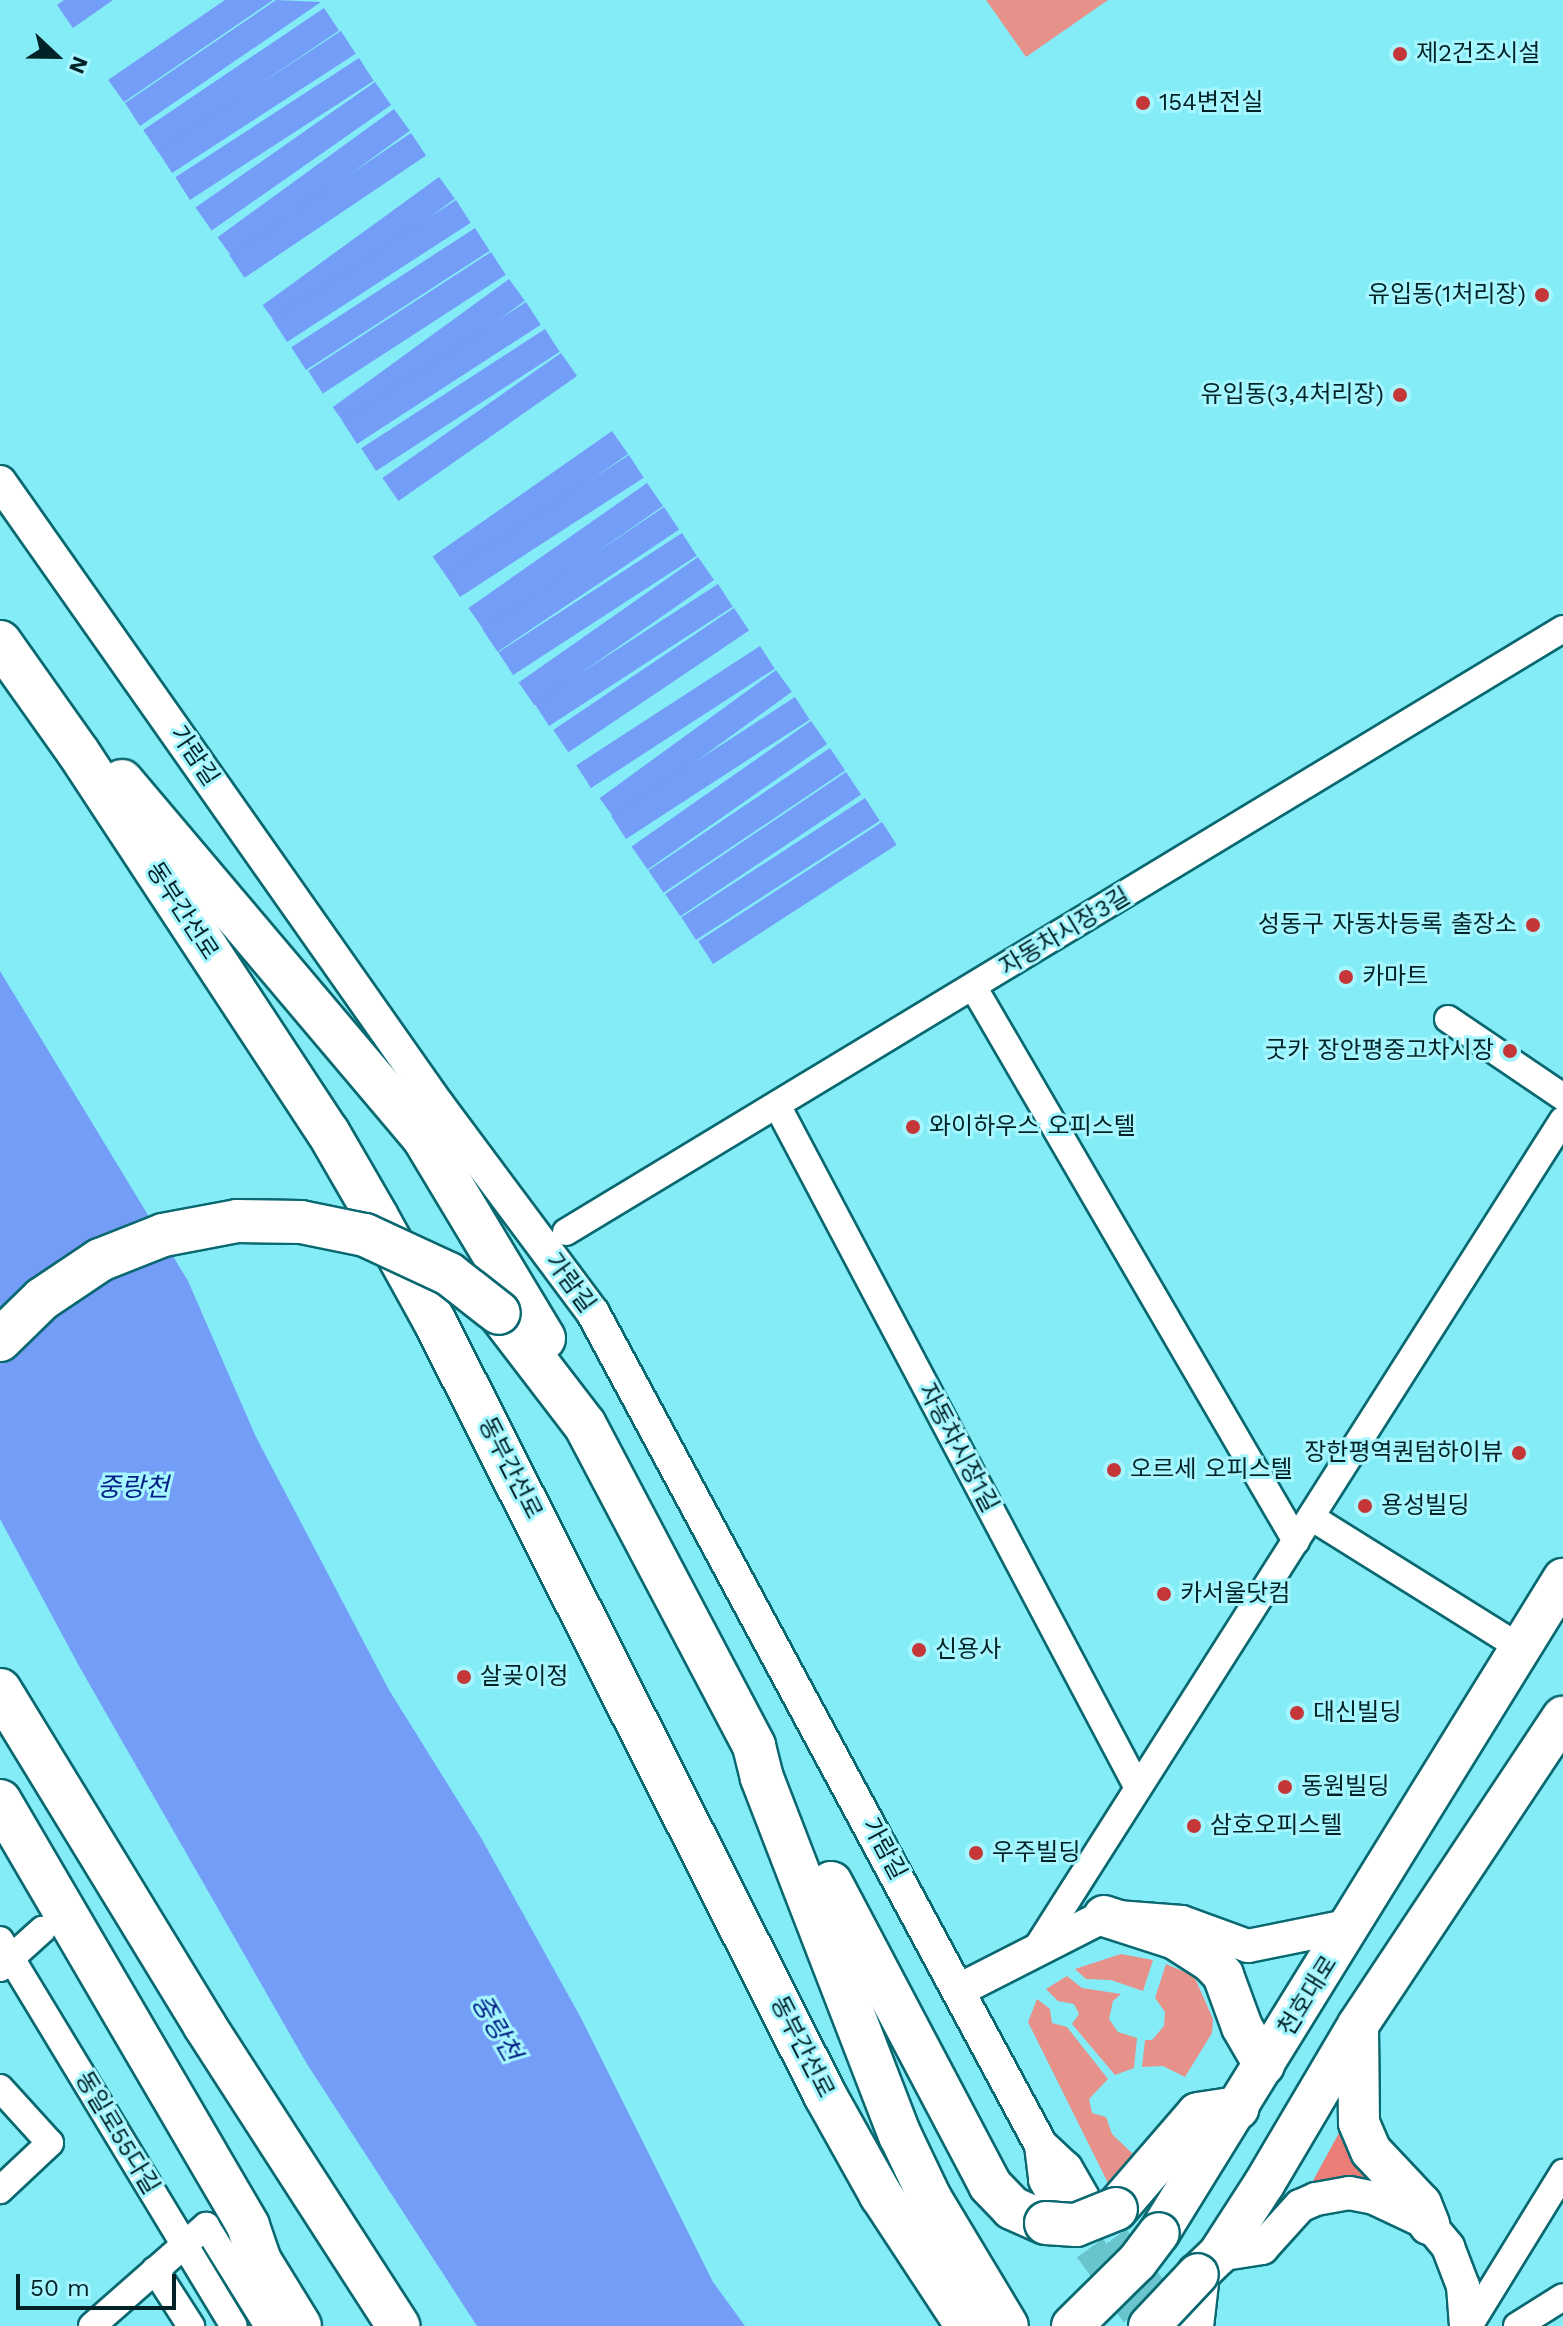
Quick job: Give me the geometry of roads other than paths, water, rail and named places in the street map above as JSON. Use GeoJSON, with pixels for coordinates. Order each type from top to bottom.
{"type":"FeatureCollection","features":[{"type":"Feature","properties":{"kind":"highway"},"geometry":{"type":"LineString","coordinates":[[8,653],[170,834],[423,1137],[573,1390],[585,1425],[990,2185],[1012,2208],[1076,2209],[1198,2114],[1238,2108]]}},
{"type":"Feature","properties":{"kind":"highway","name":"동부간선로"},"geometry":{"type":"LineString","coordinates":[[8,653],[328,1132],[377,1217],[530,1506],[825,2095],[881,2195],[967,2326]]}},
{"type":"Feature","properties":{"kind":"highway"},"geometry":{"type":"LineString","coordinates":[[0,1340],[42,1299],[100,1260],[163,1235],[237,1221],[301,1222],[365,1235],[449,1274],[499,1313],[585,1425]]}},
{"type":"Feature","properties":{"kind":"highway"},"geometry":{"type":"LineString","coordinates":[[0,1690],[319,2208],[398,2326]]}},
{"type":"Feature","properties":{"kind":"highway"},"geometry":{"type":"LineString","coordinates":[[754,1746],[900,2135],[930,2198],[1007,2326]]}},
{"type":"Feature","properties":{"kind":"highway"},"geometry":{"type":"LineString","coordinates":[[0,1801],[248,2226],[320,2326]]}},
{"type":"Feature","properties":{"kind":"highway"},"geometry":{"type":"LineString","coordinates":[[319,2208],[370,2326]]}},
{"type":"Feature","properties":{"kind":"highway"},"geometry":{"type":"LineString","coordinates":[[248,2226],[260,2261],[300,2326]]}},
{"type":"Feature","properties":{"kind":"highway"},"geometry":{"type":"LineString","coordinates":[[1192,2326],[1208,2264]]}},
{"type":"Feature","properties":{"kind":"main road","name":"천호대로"},"geometry":{"type":"LineString","coordinates":[[1072,2326],[1137,2262],[1159,2233],[1563,1579]]}},
{"type":"Feature","properties":{"kind":"main road"},"geometry":{"type":"LineString","coordinates":[[1149,2326],[1208,2264],[1358,2025],[1563,1717]]}},
{"type":"Feature","properties":{"kind":"main road"},"geometry":{"type":"LineString","coordinates":[[1104,1916],[1175,1939],[1211,1962],[1223,1975],[1242,2027],[1264,2065]]}},
{"type":"Feature","properties":{"kind":"main road"},"geometry":{"type":"LineString","coordinates":[[1358,2025],[1359,2123],[1371,2151],[1421,2204],[1429,2224]]}},
{"type":"Feature","properties":{"kind":"street","name":"가람길"},"geometry":{"type":"LineString","coordinates":[[0,482],[411,1068],[593,1313],[1041,2145],[1045,2180],[1076,2209]]}},
{"type":"Feature","properties":{"kind":"street","name":"자동차시장3길"},"geometry":{"type":"LineString","coordinates":[[566,1232],[778,1107],[1563,629]]}},
{"type":"Feature","properties":{"kind":"street"},"geometry":{"type":"LineString","coordinates":[[974,988],[1296,1541]]}},
{"type":"Feature","properties":{"kind":"street"},"geometry":{"type":"LineString","coordinates":[[1448,1019],[1563,1097]]}},
{"type":"Feature","properties":{"kind":"street","name":"자동차시장1길"},"geometry":{"type":"LineString","coordinates":[[778,1107],[1138,1788]]}},
{"type":"Feature","properties":{"kind":"street"},"geometry":{"type":"LineString","coordinates":[[1036,1949],[1563,1120]]}},
{"type":"Feature","properties":{"kind":"street"},"geometry":{"type":"LineString","coordinates":[[1311,1517],[1521,1648]]}},
{"type":"Feature","properties":{"kind":"street"},"geometry":{"type":"LineString","coordinates":[[959,1990],[1104,1916],[1182,1922],[1248,1946],[1352,1925]]}},
{"type":"Feature","properties":{"kind":"street"},"geometry":{"type":"LineString","coordinates":[[4,1955],[42,1930]]}},
{"type":"Feature","properties":{"kind":"street","name":"동일로55다길"},"geometry":{"type":"LineString","coordinates":[[4,1955],[234,2326]]}},
{"type":"Feature","properties":{"kind":"street"},"geometry":{"type":"LineString","coordinates":[[0,2088],[50,2143],[0,2190]]}},
{"type":"Feature","properties":{"kind":"street"},"geometry":{"type":"LineString","coordinates":[[1467,2326],[1563,2173]]}},
{"type":"Feature","properties":{"kind":"street"},"geometry":{"type":"LineString","coordinates":[[1208,2264],[1262,2248],[1300,2206],[1326,2196],[1374,2198],[1429,2224],[1458,2265],[1467,2326]]}},
{"type":"Feature","properties":{"kind":"street"},"geometry":{"type":"LineString","coordinates":[[92,2326],[206,2226],[268,2326]]}},
{"type":"Feature","properties":{"kind":"street"},"geometry":{"type":"LineString","coordinates":[[155,2270],[191,2326]]}},
{"type":"Feature","properties":{"kind":"street"},"geometry":{"type":"LineString","coordinates":[[1517,2326],[1563,2297]]}},
{"type":"Feature","properties":{"kind":"water"},"geometry":{"type":"Polygon","coordinates":[[[64,0],[113,0],[73,28],[57,5],[64,0]]]}},
{"type":"Feature","properties":{"kind":"water"},"geometry":{"type":"Polygon","coordinates":[[[225,0],[273,0],[124,102],[108,80],[225,0]]]}},
{"type":"Feature","properties":{"kind":"water"},"geometry":{"type":"Polygon","coordinates":[[[276,0],[321,2],[140,126],[125,103],[276,0]]]}},
{"type":"Feature","properties":{"kind":"water"},"geometry":{"type":"Polygon","coordinates":[[[324,8],[339,30],[158,152],[143,130],[324,8]]]}},
{"type":"Feature","properties":{"kind":"water"},"geometry":{"type":"Polygon","coordinates":[[[341,31],[356,54],[172,173],[157,150],[341,31]]]}},
{"type":"Feature","properties":{"kind":"water"},"geometry":{"type":"Polygon","coordinates":[[[359,58],[374,81],[190,200],[175,177],[359,58]]]}},
{"type":"Feature","properties":{"kind":"water"},"geometry":{"type":"Polygon","coordinates":[[[375,82],[391,105],[212,231],[196,208],[375,82]]]}},
{"type":"Feature","properties":{"kind":"water"},"geometry":{"type":"Polygon","coordinates":[[[394,109],[410,131],[234,259],[218,237],[394,109]]]}},
{"type":"Feature","properties":{"kind":"water"},"geometry":{"type":"Polygon","coordinates":[[[411,133],[426,155],[245,278],[229,255],[411,133]]]}},
{"type":"Feature","properties":{"kind":"water"},"geometry":{"type":"Polygon","coordinates":[[[439,177],[455,199],[279,327],[263,305],[439,177]]]}},
{"type":"Feature","properties":{"kind":"water"},"geometry":{"type":"Polygon","coordinates":[[[456,200],[471,223],[287,342],[272,319],[456,200]]]}},
{"type":"Feature","properties":{"kind":"water"},"geometry":{"type":"Polygon","coordinates":[[[475,228],[490,251],[306,370],[291,347],[475,228]]]}},
{"type":"Feature","properties":{"kind":"water"},"geometry":{"type":"Polygon","coordinates":[[[491,252],[506,275],[323,393],[308,371],[491,252]]]}},
{"type":"Feature","properties":{"kind":"water"},"geometry":{"type":"Polygon","coordinates":[[[509,279],[525,301],[349,429],[333,407],[509,279]]]}},
{"type":"Feature","properties":{"kind":"water"},"geometry":{"type":"Polygon","coordinates":[[[526,302],[541,325],[357,444],[342,421],[526,302]]]}},
{"type":"Feature","properties":{"kind":"water"},"geometry":{"type":"Polygon","coordinates":[[[545,329],[560,352],[376,471],[361,448],[545,329]]]}},
{"type":"Feature","properties":{"kind":"water"},"geometry":{"type":"Polygon","coordinates":[[[561,353],[577,376],[398,501],[382,478],[561,353]]]}},
{"type":"Feature","properties":{"kind":"water"},"geometry":{"type":"Polygon","coordinates":[[[612,431],[628,454],[449,580],[433,557],[612,431]]]}},
{"type":"Feature","properties":{"kind":"water"},"geometry":{"type":"Polygon","coordinates":[[[629,455],[644,478],[460,597],[445,574],[629,455]]]}},
{"type":"Feature","properties":{"kind":"water"},"geometry":{"type":"Polygon","coordinates":[[[647,483],[663,506],[484,631],[468,608],[647,483]]]}},
{"type":"Feature","properties":{"kind":"water"},"geometry":{"type":"Polygon","coordinates":[[[664,507],[679,529],[498,652],[482,629],[664,507]]]}},
{"type":"Feature","properties":{"kind":"water"},"geometry":{"type":"Polygon","coordinates":[[[682,533],[697,556],[513,675],[498,652],[682,533]]]}},
{"type":"Feature","properties":{"kind":"water"},"geometry":{"type":"Polygon","coordinates":[[[698,557],[714,580],[535,706],[519,683],[698,557]]]}},
{"type":"Feature","properties":{"kind":"water"},"geometry":{"type":"Polygon","coordinates":[[[718,584],[733,607],[549,726],[534,703],[718,584]]]}},
{"type":"Feature","properties":{"kind":"water"},"geometry":{"type":"Polygon","coordinates":[[[734,608],[749,630],[568,752],[553,730],[734,608]]]}},
{"type":"Feature","properties":{"kind":"water"},"geometry":{"type":"Polygon","coordinates":[[[760,646],[775,669],[591,788],[576,765],[760,646]]]}},
{"type":"Feature","properties":{"kind":"water"},"geometry":{"type":"Polygon","coordinates":[[[776,670],[792,692],[616,820],[600,798],[776,670]]]}},
{"type":"Feature","properties":{"kind":"water"},"geometry":{"type":"Polygon","coordinates":[[[795,697],[810,720],[626,839],[611,816],[795,697]]]}},
{"type":"Feature","properties":{"kind":"water"},"geometry":{"type":"Polygon","coordinates":[[[811,721],[827,744],[648,870],[632,847],[811,721]]]}},
{"type":"Feature","properties":{"kind":"water"},"geometry":{"type":"Polygon","coordinates":[[[830,748],[845,770],[664,893],[648,870],[830,748]]]}},
{"type":"Feature","properties":{"kind":"water"},"geometry":{"type":"Polygon","coordinates":[[[846,772],[861,794],[680,916],[665,894],[846,772]]]}},
{"type":"Feature","properties":{"kind":"water"},"geometry":{"type":"Polygon","coordinates":[[[865,798],[880,821],[696,940],[681,917],[865,798]]]}},
{"type":"Feature","properties":{"kind":"water"},"geometry":{"type":"Polygon","coordinates":[[[882,822],[897,845],[713,964],[698,941],[882,822]]]}},
{"type":"Feature","properties":{"kind":"water","name":"중랑천"},"geometry":{"type":"Polygon","coordinates":[[[0,971],[188,1281],[256,1437],[389,1690],[480,1836],[581,2018],[713,2282],[745,2326],[477,2326],[307,2064],[79,1666],[0,1519],[0,971]]]}},
{"type":"Feature","properties":{"kind":"tunnel"},"geometry":{"type":"LineString","coordinates":[[1085,2200],[1178,2326]]}},
{"type":"Feature","properties":{"kind":"tunnel"},"geometry":{"type":"LineString","coordinates":[[1062,2209],[1146,2326]]}},
{"type":"Feature","properties":{"kind":"place","name":"제2건조시설"},"geometry":{"type":"Point","coordinates":[1400,54]}},
{"type":"Feature","properties":{"kind":"place","name":"154변전실"},"geometry":{"type":"Point","coordinates":[1143,103]}},
{"type":"Feature","properties":{"kind":"place","name":"유입동(1처리장)"},"geometry":{"type":"Point","coordinates":[1542,295]}},
{"type":"Feature","properties":{"kind":"place","name":"유입동(3,4처리장)"},"geometry":{"type":"Point","coordinates":[1400,395]}},
{"type":"Feature","properties":{"kind":"place","name":"성동구 자동차등록 출장소"},"geometry":{"type":"Point","coordinates":[1533,925]}},
{"type":"Feature","properties":{"kind":"place","name":"카마트"},"geometry":{"type":"Point","coordinates":[1346,977]}},
{"type":"Feature","properties":{"kind":"place","name":"굿카 장안평중고차시장"},"geometry":{"type":"Point","coordinates":[1510,1051]}},
{"type":"Feature","properties":{"kind":"place","name":"와이하우스 오피스텔"},"geometry":{"type":"Point","coordinates":[913,1127]}},
{"type":"Feature","properties":{"kind":"place","name":"장한평역퀀텀하이뷰"},"geometry":{"type":"Point","coordinates":[1519,1453]}},
{"type":"Feature","properties":{"kind":"place","name":"오르세 오피스텔"},"geometry":{"type":"Point","coordinates":[1114,1470]}},
{"type":"Feature","properties":{"kind":"place","name":"용성빌딩"},"geometry":{"type":"Point","coordinates":[1365,1506]}},
{"type":"Feature","properties":{"kind":"place","name":"카서울닷컴"},"geometry":{"type":"Point","coordinates":[1164,1594]}},
{"type":"Feature","properties":{"kind":"place","name":"신용사"},"geometry":{"type":"Point","coordinates":[919,1650]}},
{"type":"Feature","properties":{"kind":"place","name":"살곶이정"},"geometry":{"type":"Point","coordinates":[464,1677]}},
{"type":"Feature","properties":{"kind":"place","name":"대신빌딩"},"geometry":{"type":"Point","coordinates":[1297,1713]}},
{"type":"Feature","properties":{"kind":"place","name":"동원빌딩"},"geometry":{"type":"Point","coordinates":[1285,1787]}},
{"type":"Feature","properties":{"kind":"place","name":"삼호오피스텔"},"geometry":{"type":"Point","coordinates":[1194,1826]}},
{"type":"Feature","properties":{"kind":"place","name":"우주빌딩"},"geometry":{"type":"Point","coordinates":[976,1853]}}]}
